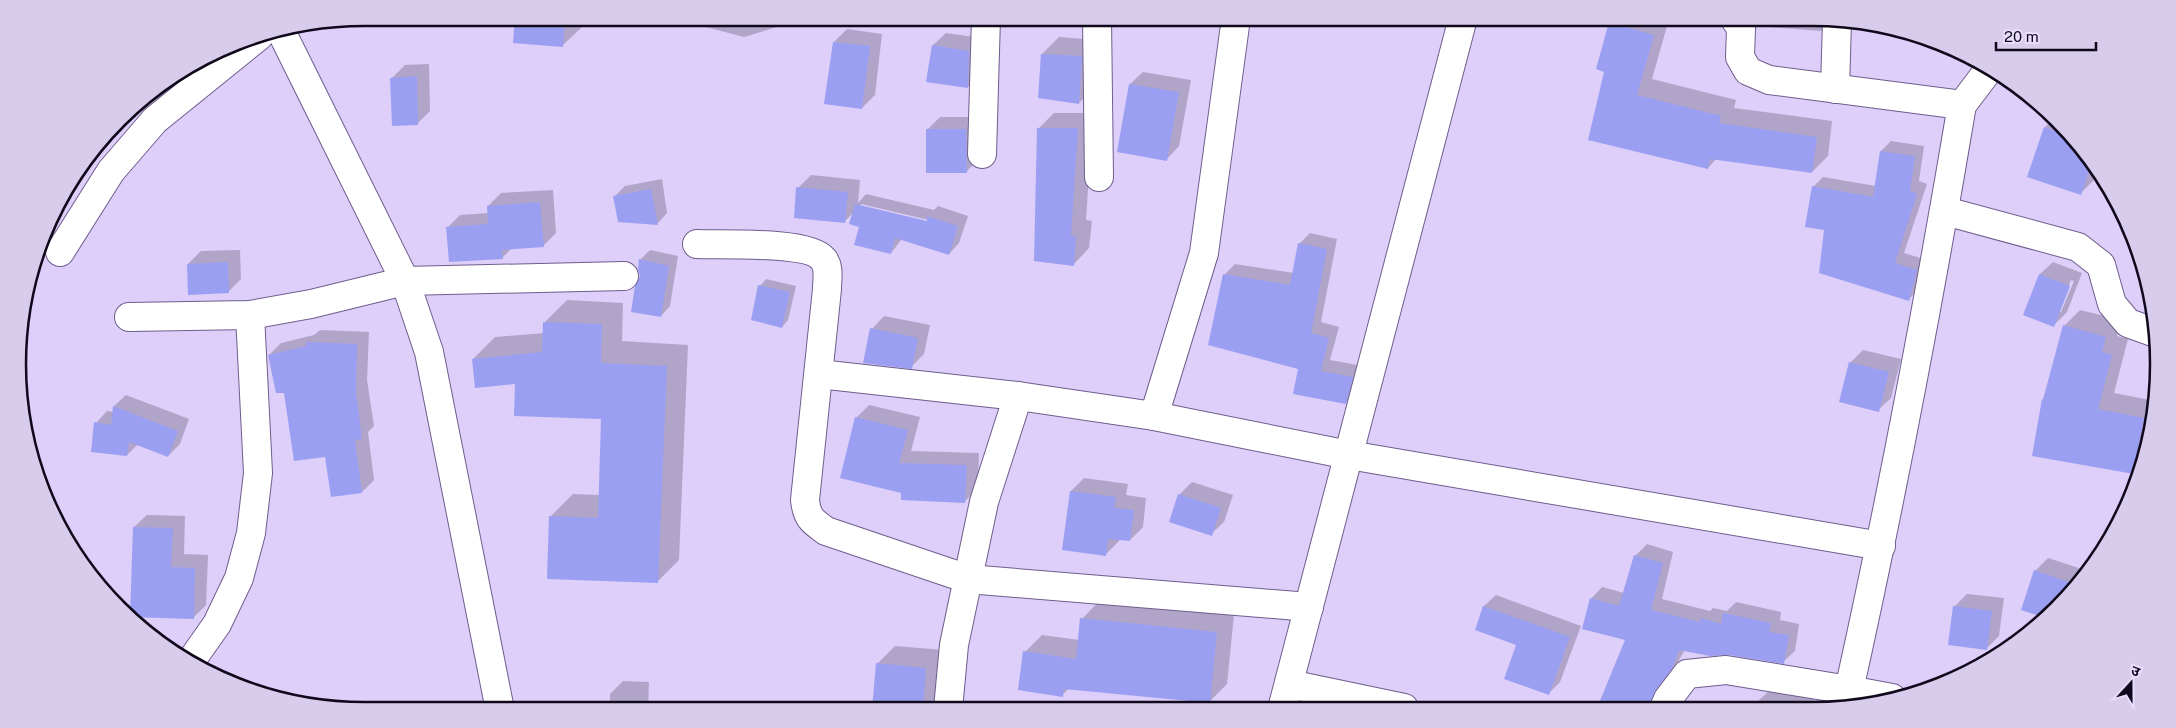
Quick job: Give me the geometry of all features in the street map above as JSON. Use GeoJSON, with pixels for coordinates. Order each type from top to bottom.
{"type":"FeatureCollection","features":[{"type":"Feature","properties":{"kind":"street"},"geometry":{"type":"LineString","coordinates":[[982,154],[986,26]]}},
{"type":"Feature","properties":{"kind":"street"},"geometry":{"type":"LineString","coordinates":[[1097,26],[1099,178]]}},
{"type":"Feature","properties":{"kind":"street"},"geometry":{"type":"LineString","coordinates":[[1154,416],[1204,253],[1235,26]]}},
{"type":"Feature","properties":{"kind":"street"},"geometry":{"type":"LineString","coordinates":[[1344,702],[1285,696],[1461,26]]}},
{"type":"Feature","properties":{"kind":"street"},"geometry":{"type":"LineString","coordinates":[[1740,26],[1740,57],[1748,71],[1769,80],[1962,105]]}},
{"type":"Feature","properties":{"kind":"street"},"geometry":{"type":"LineString","coordinates":[[1835,89],[1838,27]]}},
{"type":"Feature","properties":{"kind":"street"},"geometry":{"type":"LineString","coordinates":[[284,36],[406,281],[429,352],[498,702]]}},
{"type":"Feature","properties":{"kind":"street"},"geometry":{"type":"LineString","coordinates":[[60,252],[111,171],[155,120],[243,49]]}},
{"type":"Feature","properties":{"kind":"street"},"geometry":{"type":"LineString","coordinates":[[1849,690],[1881,546],[1962,105],[1986,74]]}},
{"type":"Feature","properties":{"kind":"street"},"geometry":{"type":"LineString","coordinates":[[1944,211],[2078,247],[2100,265],[2112,304],[2128,323],[2148,329]]}},
{"type":"Feature","properties":{"kind":"street"},"geometry":{"type":"LineString","coordinates":[[697,244],[799,247],[818,254],[825,260],[828,270],[806,500],[807,512],[812,520],[826,531],[968,579],[1309,607]]}},
{"type":"Feature","properties":{"kind":"street"},"geometry":{"type":"LineString","coordinates":[[130,317],[250,315],[311,304],[406,281],[624,276]]}},
{"type":"Feature","properties":{"kind":"street"},"geometry":{"type":"LineString","coordinates":[[195,657],[217,624],[239,578],[251,533],[258,473],[250,315]]}},
{"type":"Feature","properties":{"kind":"street"},"geometry":{"type":"LineString","coordinates":[[819,374],[1018,396],[1154,416],[1349,455],[1881,546]]}},
{"type":"Feature","properties":{"kind":"street"},"geometry":{"type":"LineString","coordinates":[[949,702],[954,645],[984,502],[1018,396]]}},
{"type":"Feature","properties":{"kind":"street"},"geometry":{"type":"LineString","coordinates":[[1667,702],[1687,674],[1726,670],[1877,695]]}},
{"type":"Feature","properties":{"kind":"building"},"geometry":{"type":"Polygon","coordinates":[[[514,26],[564,26],[563,47],[513,43],[514,26]]]}},
{"type":"Feature","properties":{"kind":"building"},"geometry":{"type":"Polygon","coordinates":[[[1608,26],[1623,26],[1654,35],[1637,95],[1721,116],[1719,123],[1817,137],[1812,173],[1710,159],[1708,169],[1588,140],[1604,72],[1596,69],[1608,26]]]}},
{"type":"Feature","properties":{"kind":"building"},"geometry":{"type":"Polygon","coordinates":[[[833,42],[870,46],[862,109],[824,104],[833,42]]]}},
{"type":"Feature","properties":{"kind":"building"},"geometry":{"type":"Polygon","coordinates":[[[932,45],[969,51],[968,88],[926,82],[932,45]]]}},
{"type":"Feature","properties":{"kind":"building"},"geometry":{"type":"Polygon","coordinates":[[[1041,54],[1082,56],[1079,104],[1038,98],[1041,54]]]}},
{"type":"Feature","properties":{"kind":"building"},"geometry":{"type":"Polygon","coordinates":[[[417,76],[418,125],[392,126],[390,78],[417,76]]]}},
{"type":"Feature","properties":{"kind":"building"},"geometry":{"type":"Polygon","coordinates":[[[1129,84],[1179,92],[1167,161],[1117,152],[1129,84]]]}},
{"type":"Feature","properties":{"kind":"building"},"geometry":{"type":"Polygon","coordinates":[[[2044,127],[2057,132],[2089,171],[2081,195],[2027,177],[2044,127]]]}},
{"type":"Feature","properties":{"kind":"building"},"geometry":{"type":"Polygon","coordinates":[[[1037,128],[1078,128],[1071,236],[1076,236],[1074,266],[1034,261],[1037,128]]]}},
{"type":"Feature","properties":{"kind":"building"},"geometry":{"type":"Polygon","coordinates":[[[926,129],[966,129],[967,173],[926,173],[926,129]]]}},
{"type":"Feature","properties":{"kind":"building"},"geometry":{"type":"Polygon","coordinates":[[[1880,151],[1915,156],[1910,191],[1917,194],[1895,263],[1917,270],[1909,301],[1819,273],[1824,230],[1805,227],[1812,186],[1873,197],[1880,151]]]}},
{"type":"Feature","properties":{"kind":"building"},"geometry":{"type":"Polygon","coordinates":[[[796,187],[848,192],[845,223],[794,218],[796,187]]]}},
{"type":"Feature","properties":{"kind":"building"},"geometry":{"type":"Polygon","coordinates":[[[651,189],[658,225],[618,222],[613,196],[651,189]]]}},
{"type":"Feature","properties":{"kind":"building"},"geometry":{"type":"Polygon","coordinates":[[[540,202],[544,247],[502,250],[503,259],[449,262],[446,227],[488,224],[487,206],[540,202]]]}},
{"type":"Feature","properties":{"kind":"building"},"geometry":{"type":"Polygon","coordinates":[[[855,204],[927,221],[927,216],[958,226],[949,255],[895,238],[891,254],[854,245],[859,227],[849,224],[855,204]]]}},
{"type":"Feature","properties":{"kind":"building"},"geometry":{"type":"Polygon","coordinates":[[[1298,243],[1327,249],[1311,333],[1329,338],[1321,371],[1353,377],[1346,404],[1293,394],[1298,369],[1208,345],[1223,274],[1290,285],[1298,243]]]}},
{"type":"Feature","properties":{"kind":"building"},"geometry":{"type":"Polygon","coordinates":[[[639,259],[669,266],[661,317],[631,312],[635,286],[640,276],[638,269],[639,259]]]}},
{"type":"Feature","properties":{"kind":"building"},"geometry":{"type":"Polygon","coordinates":[[[228,262],[229,293],[188,295],[187,264],[228,262]]]}},
{"type":"Feature","properties":{"kind":"building"},"geometry":{"type":"Polygon","coordinates":[[[2039,274],[2070,286],[2054,327],[2023,315],[2039,274]]]}},
{"type":"Feature","properties":{"kind":"building"},"geometry":{"type":"Polygon","coordinates":[[[758,285],[790,292],[782,328],[751,320],[758,285]]]}},
{"type":"Feature","properties":{"kind":"building"},"geometry":{"type":"Polygon","coordinates":[[[543,322],[602,324],[601,363],[667,366],[658,583],[547,579],[549,516],[598,518],[601,419],[514,416],[515,384],[475,388],[472,359],[542,352],[543,322]]]}},
{"type":"Feature","properties":{"kind":"building"},"geometry":{"type":"Polygon","coordinates":[[[2063,325],[2106,337],[2102,352],[2112,355],[2098,409],[2144,418],[2132,474],[2032,456],[2043,400],[2063,325]]]}},
{"type":"Feature","properties":{"kind":"building"},"geometry":{"type":"Polygon","coordinates":[[[870,328],[918,338],[912,369],[863,363],[870,328]]]}},
{"type":"Feature","properties":{"kind":"building"},"geometry":{"type":"Polygon","coordinates":[[[306,342],[357,344],[356,393],[362,439],[355,440],[362,493],[331,497],[325,457],[294,461],[284,393],[276,393],[268,355],[306,346],[306,342]]]}},
{"type":"Feature","properties":{"kind":"building"},"geometry":{"type":"Polygon","coordinates":[[[1849,362],[1889,372],[1879,412],[1839,402],[1849,362]]]}},
{"type":"Feature","properties":{"kind":"building"},"geometry":{"type":"Polygon","coordinates":[[[113,406],[178,431],[168,457],[129,442],[127,456],[91,452],[94,422],[111,425],[113,406]]]}},
{"type":"Feature","properties":{"kind":"building"},"geometry":{"type":"Polygon","coordinates":[[[855,417],[908,430],[899,463],[967,465],[965,503],[901,500],[901,493],[840,478],[855,417]]]}},
{"type":"Feature","properties":{"kind":"building"},"geometry":{"type":"Polygon","coordinates":[[[1070,491],[1116,497],[1114,508],[1134,510],[1130,541],[1108,539],[1106,556],[1062,550],[1070,491]]]}},
{"type":"Feature","properties":{"kind":"building"},"geometry":{"type":"Polygon","coordinates":[[[1178,494],[1221,508],[1212,536],[1169,522],[1178,494]]]}},
{"type":"Feature","properties":{"kind":"building"},"geometry":{"type":"Polygon","coordinates":[[[133,527],[173,528],[171,567],[195,568],[194,619],[140,617],[130,608],[133,527]]]}},
{"type":"Feature","properties":{"kind":"building"},"geometry":{"type":"Polygon","coordinates":[[[1634,555],[1663,563],[1651,610],[1700,622],[1701,618],[1721,624],[1723,613],[1771,623],[1769,632],[1789,635],[1784,664],[1729,655],[1710,656],[1679,650],[1672,669],[1654,693],[1651,702],[1599,702],[1625,640],[1582,629],[1590,598],[1619,606],[1634,555]]]}},
{"type":"Feature","properties":{"kind":"building"},"geometry":{"type":"Polygon","coordinates":[[[2034,570],[2070,582],[2038,615],[2021,610],[2034,570]]]}},
{"type":"Feature","properties":{"kind":"building"},"geometry":{"type":"Polygon","coordinates":[[[1483,606],[1570,637],[1549,695],[1504,679],[1516,645],[1475,630],[1483,606]]]}},
{"type":"Feature","properties":{"kind":"building"},"geometry":{"type":"Polygon","coordinates":[[[1953,606],[1992,611],[1987,650],[1948,645],[1953,606]]]}},
{"type":"Feature","properties":{"kind":"building"},"geometry":{"type":"Polygon","coordinates":[[[1080,618],[1217,632],[1210,702],[1064,689],[1063,697],[1018,690],[1023,651],[1076,659],[1080,618]]]}},
{"type":"Feature","properties":{"kind":"building"},"geometry":{"type":"Polygon","coordinates":[[[876,663],[926,668],[924,702],[873,702],[876,663]]]}}]}
